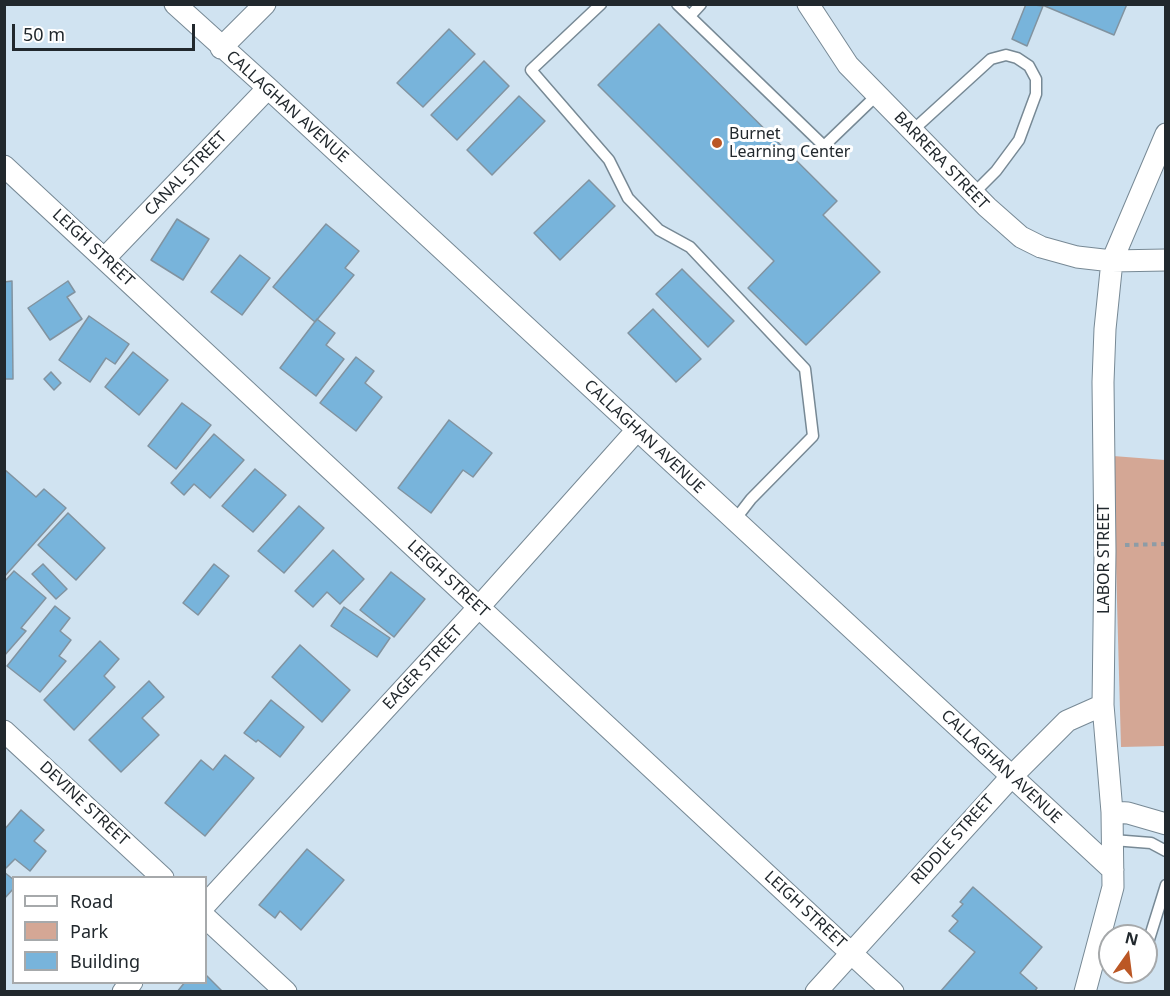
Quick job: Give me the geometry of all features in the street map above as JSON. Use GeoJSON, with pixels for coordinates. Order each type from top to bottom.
{"type":"FeatureCollection","features":[{"type":"Feature","properties":{"kind":"street","name":"CALLAGHAN AVENUE"},"geometry":{"type":"LineString","coordinates":[[175,4],[1113,870]]}},
{"type":"Feature","properties":{"kind":"street"},"geometry":{"type":"LineString","coordinates":[[221,48],[265,4]]}},
{"type":"Feature","properties":{"kind":"street","name":"BARRERA STREET"},"geometry":{"type":"LineString","coordinates":[[808,4],[842,57],[973,194],[1021,237],[1041,247],[1077,257],[1112,261],[1166,260]]}},
{"type":"Feature","properties":{"kind":"street","name":"CANAL STREET"},"geometry":{"type":"LineString","coordinates":[[104,259],[268,88]]}},
{"type":"Feature","properties":{"kind":"street","name":"LABOR STREET"},"geometry":{"type":"LineString","coordinates":[[1085,992],[1113,887],[1112,812],[1102,705],[1105,329],[1112,261],[1166,134]]}},
{"type":"Feature","properties":{"kind":"street","name":"LEIGH STREET"},"geometry":{"type":"LineString","coordinates":[[4,166],[893,992]]}},
{"type":"Feature","properties":{"kind":"street","name":"EAGER STREET"},"geometry":{"type":"LineString","coordinates":[[207,903],[478,608],[637,430]]}},
{"type":"Feature","properties":{"kind":"street","name":"RIDDLE STREET"},"geometry":{"type":"LineString","coordinates":[[816,992],[1011,777],[1067,720],[1102,705]]}},
{"type":"Feature","properties":{"kind":"street","name":"DEVINE STREET"},"geometry":{"type":"LineString","coordinates":[[4,731],[161,876]]}},
{"type":"Feature","properties":{"kind":"street"},"geometry":{"type":"LineString","coordinates":[[1112,812],[1128,813],[1166,824]]}},
{"type":"Feature","properties":{"kind":"street"},"geometry":{"type":"LineString","coordinates":[[207,919],[286,992]]}},
{"type":"Feature","properties":{"kind":"lane"},"geometry":{"type":"LineString","coordinates":[[601,4],[531,70],[609,160],[628,198],[659,230],[690,247],[805,369],[813,436],[751,499],[734,521]]}},
{"type":"Feature","properties":{"kind":"lane"},"geometry":{"type":"LineString","coordinates":[[677,4],[824,146],[877,95]]}},
{"type":"Feature","properties":{"kind":"lane"},"geometry":{"type":"LineString","coordinates":[[690,16],[701,4]]}},
{"type":"Feature","properties":{"kind":"lane"},"geometry":{"type":"LineString","coordinates":[[912,131],[991,59],[1006,55],[1017,58],[1029,66],[1036,79],[1036,94],[1019,140],[996,171],[973,194]]}},
{"type":"Feature","properties":{"kind":"lane"},"geometry":{"type":"LineString","coordinates":[[1113,840],[1151,843],[1166,851]]}},
{"type":"Feature","properties":{"kind":"lane"},"geometry":{"type":"LineString","coordinates":[[1154,924],[1166,885]]}},
{"type":"Feature","properties":{"kind":"path"},"geometry":{"type":"LineString","coordinates":[[1121,546],[1166,544]]}},
{"type":"Feature","properties":{"kind":"green space"},"geometry":{"type":"Polygon","coordinates":[[[1113,456],[1165,460],[1165,746],[1121,747],[1113,456]]]}},
{"type":"Feature","properties":{"kind":"building"},"geometry":{"type":"Polygon","coordinates":[[[1026,4],[1043,6],[1027,46],[1012,39],[1026,4]]]}},
{"type":"Feature","properties":{"kind":"building"},"geometry":{"type":"Polygon","coordinates":[[[1040,4],[1127,4],[1114,35],[1040,4]]]}},
{"type":"Feature","properties":{"kind":"building","name":"Burnet Learning Center"},"geometry":{"type":"Polygon","coordinates":[[[659,24],[837,201],[823,215],[880,272],[806,345],[748,288],[774,261],[598,85],[659,24]]]}},
{"type":"Feature","properties":{"kind":"building"},"geometry":{"type":"Polygon","coordinates":[[[449,29],[475,54],[423,107],[397,83],[449,29]]]}},
{"type":"Feature","properties":{"kind":"building"},"geometry":{"type":"Polygon","coordinates":[[[484,61],[509,86],[457,140],[431,115],[484,61]]]}},
{"type":"Feature","properties":{"kind":"building"},"geometry":{"type":"Polygon","coordinates":[[[519,96],[545,121],[492,175],[467,150],[519,96]]]}},
{"type":"Feature","properties":{"kind":"building"},"geometry":{"type":"Polygon","coordinates":[[[589,180],[615,206],[560,260],[534,233],[589,180]]]}},
{"type":"Feature","properties":{"kind":"building"},"geometry":{"type":"Polygon","coordinates":[[[177,219],[209,239],[183,280],[151,260],[177,219]]]}},
{"type":"Feature","properties":{"kind":"building"},"geometry":{"type":"Polygon","coordinates":[[[326,224],[359,251],[345,268],[354,275],[315,322],[273,287],[326,224]]]}},
{"type":"Feature","properties":{"kind":"building"},"geometry":{"type":"Polygon","coordinates":[[[240,255],[270,278],[242,315],[211,292],[240,255]]]}},
{"type":"Feature","properties":{"kind":"building"},"geometry":{"type":"Polygon","coordinates":[[[682,269],[734,321],[708,347],[656,294],[682,269]]]}},
{"type":"Feature","properties":{"kind":"building"},"geometry":{"type":"Polygon","coordinates":[[[12,281],[13,379],[4,379],[4,282],[12,281]]]}},
{"type":"Feature","properties":{"kind":"building"},"geometry":{"type":"Polygon","coordinates":[[[68,281],[75,292],[67,297],[82,319],[50,340],[28,308],[68,281]]]}},
{"type":"Feature","properties":{"kind":"building"},"geometry":{"type":"Polygon","coordinates":[[[653,309],[701,359],[676,382],[628,333],[653,309]]]}},
{"type":"Feature","properties":{"kind":"building"},"geometry":{"type":"Polygon","coordinates":[[[89,316],[129,344],[115,364],[106,358],[90,382],[59,360],[89,316]]]}},
{"type":"Feature","properties":{"kind":"building"},"geometry":{"type":"Polygon","coordinates":[[[317,319],[335,333],[326,345],[344,359],[316,396],[280,368],[317,319]]]}},
{"type":"Feature","properties":{"kind":"building"},"geometry":{"type":"Polygon","coordinates":[[[133,352],[168,380],[139,415],[105,387],[133,352]]]}},
{"type":"Feature","properties":{"kind":"building"},"geometry":{"type":"Polygon","coordinates":[[[356,357],[374,371],[365,383],[382,397],[356,431],[320,403],[356,357]]]}},
{"type":"Feature","properties":{"kind":"building"},"geometry":{"type":"Polygon","coordinates":[[[51,372],[61,383],[54,390],[44,379],[51,372]]]}},
{"type":"Feature","properties":{"kind":"building"},"geometry":{"type":"Polygon","coordinates":[[[182,403],[211,425],[176,469],[148,446],[182,403]]]}},
{"type":"Feature","properties":{"kind":"building"},"geometry":{"type":"Polygon","coordinates":[[[449,420],[492,453],[473,477],[463,470],[431,513],[398,488],[449,420]]]}},
{"type":"Feature","properties":{"kind":"building"},"geometry":{"type":"Polygon","coordinates":[[[214,434],[244,460],[210,498],[194,484],[184,495],[171,483],[214,434]]]}},
{"type":"Feature","properties":{"kind":"building"},"geometry":{"type":"Polygon","coordinates":[[[4,469],[36,497],[44,489],[66,508],[4,577],[4,469]]]}},
{"type":"Feature","properties":{"kind":"building"},"geometry":{"type":"Polygon","coordinates":[[[255,469],[286,495],[253,532],[222,506],[255,469]]]}},
{"type":"Feature","properties":{"kind":"building"},"geometry":{"type":"Polygon","coordinates":[[[299,506],[324,528],[284,573],[258,551],[299,506]]]}},
{"type":"Feature","properties":{"kind":"building"},"geometry":{"type":"Polygon","coordinates":[[[68,513],[105,548],[76,580],[38,545],[68,513]]]}},
{"type":"Feature","properties":{"kind":"building"},"geometry":{"type":"Polygon","coordinates":[[[333,550],[364,579],[340,604],[327,592],[313,607],[295,591],[333,550]]]}},
{"type":"Feature","properties":{"kind":"building"},"geometry":{"type":"Polygon","coordinates":[[[43,564],[67,589],[56,599],[32,574],[43,564]]]}},
{"type":"Feature","properties":{"kind":"building"},"geometry":{"type":"Polygon","coordinates":[[[214,564],[229,576],[198,615],[183,603],[214,564]]]}},
{"type":"Feature","properties":{"kind":"building"},"geometry":{"type":"Polygon","coordinates":[[[14,571],[46,598],[21,628],[26,631],[4,656],[4,582],[14,571]]]}},
{"type":"Feature","properties":{"kind":"building"},"geometry":{"type":"Polygon","coordinates":[[[391,572],[425,599],[394,637],[360,610],[391,572]]]}},
{"type":"Feature","properties":{"kind":"building"},"geometry":{"type":"Polygon","coordinates":[[[55,606],[70,618],[60,631],[71,640],[59,656],[66,661],[40,692],[7,666],[55,606]]]}},
{"type":"Feature","properties":{"kind":"building"},"geometry":{"type":"Polygon","coordinates":[[[344,607],[390,638],[377,657],[331,626],[344,607]]]}},
{"type":"Feature","properties":{"kind":"building"},"geometry":{"type":"Polygon","coordinates":[[[100,641],[119,659],[104,676],[115,687],[74,730],[44,700],[100,641]]]}},
{"type":"Feature","properties":{"kind":"building"},"geometry":{"type":"Polygon","coordinates":[[[300,645],[350,690],[322,722],[272,677],[300,645]]]}},
{"type":"Feature","properties":{"kind":"building"},"geometry":{"type":"Polygon","coordinates":[[[149,681],[164,697],[142,718],[159,735],[121,772],[89,740],[149,681]]]}},
{"type":"Feature","properties":{"kind":"building"},"geometry":{"type":"Polygon","coordinates":[[[271,700],[304,727],[280,757],[258,740],[256,742],[244,733],[271,700]]]}},
{"type":"Feature","properties":{"kind":"building"},"geometry":{"type":"Polygon","coordinates":[[[225,755],[254,778],[205,836],[165,803],[201,760],[213,770],[225,755]]]}},
{"type":"Feature","properties":{"kind":"building"},"geometry":{"type":"Polygon","coordinates":[[[21,810],[44,830],[34,841],[46,851],[30,871],[15,859],[4,870],[4,830],[21,810]]]}},
{"type":"Feature","properties":{"kind":"building"},"geometry":{"type":"Polygon","coordinates":[[[307,849],[344,880],[301,930],[280,911],[275,918],[259,905],[307,849]]]}},
{"type":"Feature","properties":{"kind":"building"},"geometry":{"type":"Polygon","coordinates":[[[4,872],[12,878],[12,890],[4,899],[4,872]]]}},
{"type":"Feature","properties":{"kind":"building"},"geometry":{"type":"Polygon","coordinates":[[[973,887],[1042,947],[1020,973],[1037,988],[1034,992],[940,992],[975,952],[949,931],[958,921],[952,916],[963,904],[960,902],[973,887]]]}},
{"type":"Feature","properties":{"kind":"building"},"geometry":{"type":"Polygon","coordinates":[[[207,976],[223,992],[177,992],[183,984],[207,984],[207,976]]]}},
{"type":"Feature","properties":{"kind":"place","name":"Burnet Learning Center"},"geometry":{"type":"Point","coordinates":[717,143]}}]}
